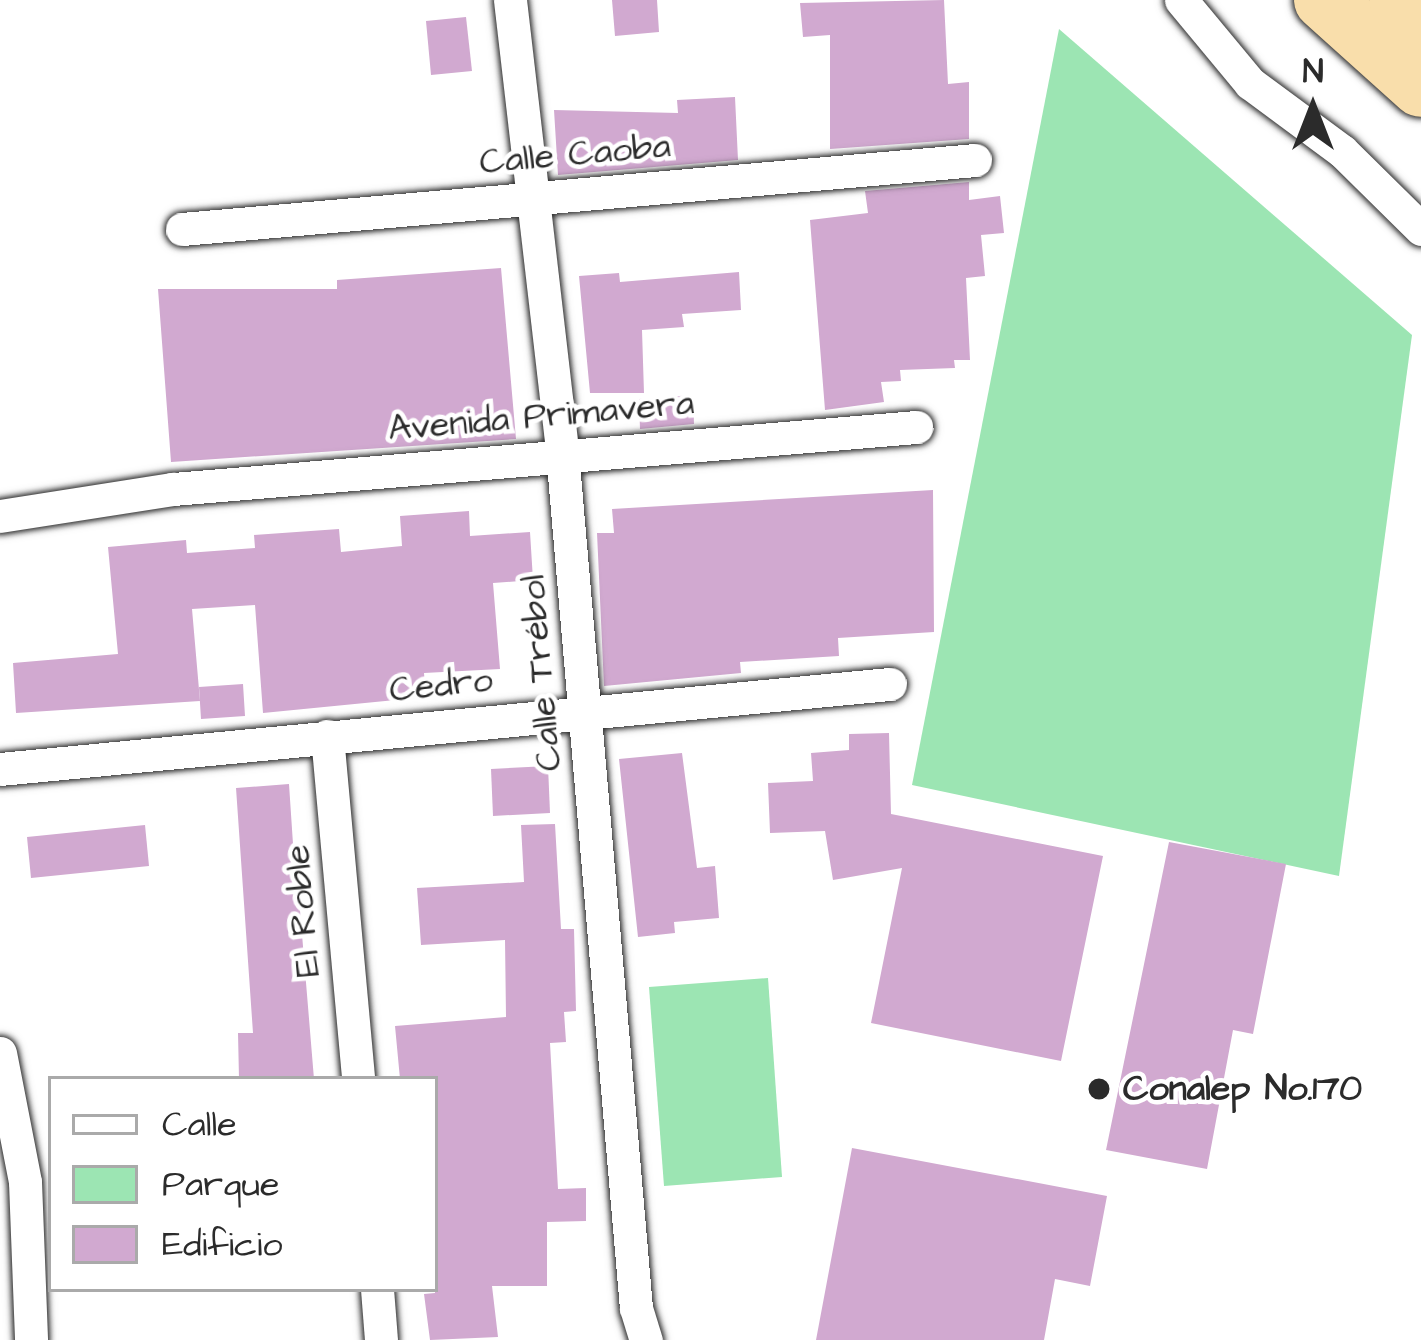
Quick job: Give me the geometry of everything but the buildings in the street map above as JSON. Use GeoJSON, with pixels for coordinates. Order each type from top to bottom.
{"type":"FeatureCollection","features":[{"type":"Feature","properties":{"kind":"highway"},"geometry":{"type":"LineString","coordinates":[[1324,0],[1421,87]]}},
{"type":"Feature","properties":{"kind":"highway"},"geometry":{"type":"LineString","coordinates":[[1399,0],[1421,20]]}},
{"type":"Feature","properties":{"kind":"street","name":"Calle Trébol"},"geometry":{"type":"LineString","coordinates":[[511,0],[562,452],[636,1308],[646,1340]]}},
{"type":"Feature","properties":{"kind":"street"},"geometry":{"type":"LineString","coordinates":[[1181,0],[1250,83],[1342,152],[1421,229]]}},
{"type":"Feature","properties":{"kind":"street","name":"Calle Caoba"},"geometry":{"type":"LineString","coordinates":[[182,229],[975,160]]}},
{"type":"Feature","properties":{"kind":"street","name":"Avenida Primavera"},"geometry":{"type":"LineString","coordinates":[[0,516],[172,489],[562,452],[916,427]]}},
{"type":"Feature","properties":{"kind":"street","name":"Cedro"},"geometry":{"type":"LineString","coordinates":[[0,770],[890,684]]}},
{"type":"Feature","properties":{"kind":"street","name":"El Roble"},"geometry":{"type":"LineString","coordinates":[[327,736],[358,1076]]}},
{"type":"Feature","properties":{"kind":"street"},"geometry":{"type":"LineString","coordinates":[[0,1053],[25,1182],[31,1340]]}},
{"type":"Feature","properties":{"kind":"street"},"geometry":{"type":"LineString","coordinates":[[377,1292],[381,1340]]}},
{"type":"Feature","properties":{"kind":"green space"},"geometry":{"type":"Polygon","coordinates":[[[1059,29],[1412,335],[1339,876],[912,785],[1059,29]]]}},
{"type":"Feature","properties":{"kind":"green space"},"geometry":{"type":"Polygon","coordinates":[[[768,978],[782,1177],[664,1186],[649,987],[768,978]]]}},
{"type":"Feature","properties":{"kind":"place","name":"Conalep No.170"},"geometry":{"type":"Point","coordinates":[1099,1089]}}]}
